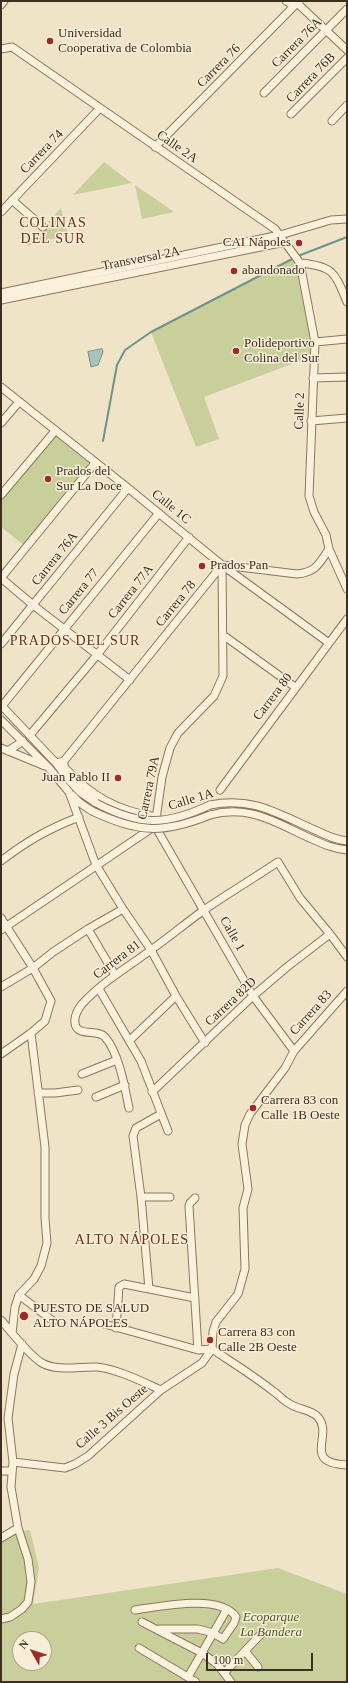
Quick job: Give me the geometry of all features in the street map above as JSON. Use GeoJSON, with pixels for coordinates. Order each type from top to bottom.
{"type":"FeatureCollection","features":[{"type":"Feature","properties":{"kind":"street"},"geometry":{"type":"LineString","coordinates":[[1,5],[4,1]]}},
{"type":"Feature","properties":{"kind":"street"},"geometry":{"type":"LineString","coordinates":[[286,1],[296,3],[347,50]]}},
{"type":"Feature","properties":{"kind":"street","name":"Carrera 76"},"geometry":{"type":"LineString","coordinates":[[156,147],[296,3]]}},
{"type":"Feature","properties":{"kind":"street","name":"Carrera 76A"},"geometry":{"type":"LineString","coordinates":[[264,93],[347,9]]}},
{"type":"Feature","properties":{"kind":"street","name":"Calle 2A"},"geometry":{"type":"LineString","coordinates":[[1,50],[12,47],[275,229],[280,235]]}},
{"type":"Feature","properties":{"kind":"street","name":"Carrera 76B"},"geometry":{"type":"LineString","coordinates":[[291,114],[347,58]]}},
{"type":"Feature","properties":{"kind":"street"},"geometry":{"type":"LineString","coordinates":[[332,121],[347,106]]}},
{"type":"Feature","properties":{"kind":"street","name":"Carrera 74"},"geometry":{"type":"LineString","coordinates":[[1,212],[100,108]]}},
{"type":"Feature","properties":{"kind":"street"},"geometry":{"type":"LineString","coordinates":[[12,200],[43,227]]}},
{"type":"Feature","properties":{"kind":"street"},"geometry":{"type":"LineString","coordinates":[[280,235],[331,220],[347,219]]}},
{"type":"Feature","properties":{"kind":"street","name":"Calle 2"},"geometry":{"type":"LineString","coordinates":[[280,235],[300,262],[315,342],[309,496],[314,512],[326,535],[329,549],[347,588]]}},
{"type":"Feature","properties":{"kind":"street","name":"Transversal 2A"},"geometry":{"type":"LineString","coordinates":[[1,293],[280,235]]}},
{"type":"Feature","properties":{"kind":"street","name":"Transversal 2A"},"geometry":{"type":"LineString","coordinates":[[1,300],[285,242]]}},
{"type":"Feature","properties":{"kind":"street"},"geometry":{"type":"LineString","coordinates":[[300,262],[319,265],[332,273],[337,278],[347,302]]}},
{"type":"Feature","properties":{"kind":"street"},"geometry":{"type":"LineString","coordinates":[[315,342],[347,339]]}},
{"type":"Feature","properties":{"kind":"street"},"geometry":{"type":"LineString","coordinates":[[313,378],[347,377]]}},
{"type":"Feature","properties":{"kind":"street","name":"Calle 1C"},"geometry":{"type":"LineString","coordinates":[[1,387],[222,565],[328,643]]}},
{"type":"Feature","properties":{"kind":"street"},"geometry":{"type":"LineString","coordinates":[[1,423],[19,402]]}},
{"type":"Feature","properties":{"kind":"street"},"geometry":{"type":"LineString","coordinates":[[311,421],[347,418]]}},
{"type":"Feature","properties":{"kind":"street"},"geometry":{"type":"LineString","coordinates":[[1,495],[55,430]]}},
{"type":"Feature","properties":{"kind":"street"},"geometry":{"type":"LineString","coordinates":[[95,463],[1,578],[33,605],[130,680]]}},
{"type":"Feature","properties":{"kind":"street","name":"Carrera 76A"},"geometry":{"type":"LineString","coordinates":[[1,644],[128,488]]}},
{"type":"Feature","properties":{"kind":"street","name":"Carrera 77"},"geometry":{"type":"LineString","coordinates":[[1,705],[159,513]]}},
{"type":"Feature","properties":{"kind":"street","name":"Carrera 77A"},"geometry":{"type":"LineString","coordinates":[[30,735],[97,655],[189,537]]}},
{"type":"Feature","properties":{"kind":"street"},"geometry":{"type":"LineString","coordinates":[[222,565],[297,574],[309,573],[317,567],[329,549]]}},
{"type":"Feature","properties":{"kind":"street","name":"Carrera 79A"},"geometry":{"type":"LineString","coordinates":[[4,928],[155,826],[162,777],[170,748],[178,733],[214,696],[223,676],[222,565]]}},
{"type":"Feature","properties":{"kind":"street","name":"Carrera 78"},"geometry":{"type":"LineString","coordinates":[[64,761],[222,565]]}},
{"type":"Feature","properties":{"kind":"street","name":"Carrera 80"},"geometry":{"type":"LineString","coordinates":[[220,790],[347,618]]}},
{"type":"Feature","properties":{"kind":"street"},"geometry":{"type":"LineString","coordinates":[[223,635],[295,687]]}},
{"type":"Feature","properties":{"kind":"street"},"geometry":{"type":"LineString","coordinates":[[1,705],[56,763],[64,761],[64,767],[76,780],[99,798],[120,808],[142,815],[157,817]]}},
{"type":"Feature","properties":{"kind":"street"},"geometry":{"type":"LineString","coordinates":[[1,720],[49,768],[69,792],[96,866],[151,950],[176,996],[206,1042]]}},
{"type":"Feature","properties":{"kind":"street"},"geometry":{"type":"LineString","coordinates":[[8,751],[23,741]]}},
{"type":"Feature","properties":{"kind":"street"},"geometry":{"type":"LineString","coordinates":[[1,748],[49,768]]}},
{"type":"Feature","properties":{"kind":"street","name":"Calle 1A"},"geometry":{"type":"LineString","coordinates":[[56,763],[80,792],[96,803],[118,814],[141,820],[165,820],[188,815],[210,805],[224,802],[238,802],[263,806],[328,836],[347,841]]}},
{"type":"Feature","properties":{"kind":"street","name":"Calle 1A"},"geometry":{"type":"LineString","coordinates":[[69,792],[80,803],[92,811],[120,824],[138,828],[163,829],[187,824],[224,811],[238,811],[259,815],[326,845],[347,850]]}},
{"type":"Feature","properties":{"kind":"street"},"geometry":{"type":"LineString","coordinates":[[1,861],[24,844],[44,832],[79,817]]}},
{"type":"Feature","properties":{"kind":"street","name":"Calle 1"},"geometry":{"type":"LineString","coordinates":[[155,826],[253,996],[294,1051]]}},
{"type":"Feature","properties":{"kind":"street","name":"Carrera 81"},"geometry":{"type":"LineString","coordinates":[[128,1108],[125,1085],[117,1060],[105,1036],[98,1032],[80,1031],[75,1024],[76,1014],[82,1005],[115,975],[204,910],[278,862],[300,898],[330,934]]}},
{"type":"Feature","properties":{"kind":"street"},"geometry":{"type":"LineString","coordinates":[[1,987],[33,968],[53,952],[88,929],[123,909]]}},
{"type":"Feature","properties":{"kind":"street"},"geometry":{"type":"LineString","coordinates":[[1,918],[4,928],[33,968],[51,1001],[45,1021],[31,1033],[1,1054]]}},
{"type":"Feature","properties":{"kind":"street"},"geometry":{"type":"LineString","coordinates":[[88,929],[115,975]]}},
{"type":"Feature","properties":{"kind":"street"},"geometry":{"type":"LineString","coordinates":[[330,934],[347,957]]}},
{"type":"Feature","properties":{"kind":"street","name":"Carrera 82D"},"geometry":{"type":"LineString","coordinates":[[152,1092],[253,996],[287,967],[330,934]]}},
{"type":"Feature","properties":{"kind":"street"},"geometry":{"type":"LineString","coordinates":[[99,989],[141,1062],[160,1114],[168,1131]]}},
{"type":"Feature","properties":{"kind":"street","name":"Carrera 83"},"geometry":{"type":"LineString","coordinates":[[212,1349],[213,1332],[216,1322],[238,1294],[245,1269],[243,1208],[248,1189],[242,1144],[245,1125],[250,1114],[285,1068],[294,1051],[347,991]]}},
{"type":"Feature","properties":{"kind":"street"},"geometry":{"type":"LineString","coordinates":[[129,1041],[176,996]]}},
{"type":"Feature","properties":{"kind":"street"},"geometry":{"type":"LineString","coordinates":[[12,1333],[15,1307],[19,1294],[34,1279],[41,1266],[47,1243],[45,1218],[46,1147],[31,1033]]}},
{"type":"Feature","properties":{"kind":"street"},"geometry":{"type":"LineString","coordinates":[[82,1074],[117,1060]]}},
{"type":"Feature","properties":{"kind":"street"},"geometry":{"type":"LineString","coordinates":[[96,1097],[125,1085]]}},
{"type":"Feature","properties":{"kind":"street"},"geometry":{"type":"LineString","coordinates":[[38,1093],[55,1093],[78,1090]]}},
{"type":"Feature","properties":{"kind":"street"},"geometry":{"type":"LineString","coordinates":[[149,1289],[141,1197],[133,1136],[134,1131],[160,1114]]}},
{"type":"Feature","properties":{"kind":"street"},"geometry":{"type":"LineString","coordinates":[[141,1197],[170,1197]]}},
{"type":"Feature","properties":{"kind":"street"},"geometry":{"type":"LineString","coordinates":[[195,1198],[189,1206],[198,1350]]}},
{"type":"Feature","properties":{"kind":"street"},"geometry":{"type":"LineString","coordinates":[[116,1328],[119,1287],[121,1285],[124,1284],[195,1298]]}},
{"type":"Feature","properties":{"kind":"street"},"geometry":{"type":"LineString","coordinates":[[19,1294],[53,1320]]}},
{"type":"Feature","properties":{"kind":"street"},"geometry":{"type":"LineString","coordinates":[[1,1320],[22,1344],[42,1363],[56,1367],[98,1367],[130,1376],[161,1390]]}},
{"type":"Feature","properties":{"kind":"street"},"geometry":{"type":"LineString","coordinates":[[101,1323],[198,1350],[212,1349],[290,1404],[299,1409],[310,1411],[317,1416],[322,1424],[320,1448],[327,1462],[347,1465]]}},
{"type":"Feature","properties":{"kind":"street"},"geometry":{"type":"LineString","coordinates":[[1,1619],[10,1617],[22,1609],[28,1602],[31,1582],[28,1559],[18,1528],[11,1487],[13,1462],[4,1418],[22,1344]]}},
{"type":"Feature","properties":{"kind":"street","name":"Calle 3 Bis Oeste"},"geometry":{"type":"LineString","coordinates":[[13,1462],[65,1468],[75,1464],[94,1452],[161,1390],[202,1363],[212,1349]]}},
{"type":"Feature","properties":{"kind":"street"},"geometry":{"type":"LineString","coordinates":[[1,1471],[12,1471]]}},
{"type":"Feature","properties":{"kind":"street"},"geometry":{"type":"LineString","coordinates":[[1,1538],[18,1528]]}},
{"type":"Feature","properties":{"kind":"street"},"geometry":{"type":"LineString","coordinates":[[135,1610],[191,1602],[227,1609],[236,1617],[234,1623],[223,1639],[213,1633],[198,1629],[159,1630]]}},
{"type":"Feature","properties":{"kind":"street"},"geometry":{"type":"LineString","coordinates":[[188,1677],[227,1609]]}},
{"type":"Feature","properties":{"kind":"street"},"geometry":{"type":"LineString","coordinates":[[142,1622],[202,1653],[217,1664],[231,1682]]}},
{"type":"Feature","properties":{"kind":"street"},"geometry":{"type":"LineString","coordinates":[[224,1673],[262,1633]]}},
{"type":"Feature","properties":{"kind":"street"},"geometry":{"type":"LineString","coordinates":[[139,1648],[196,1682]]}},
{"type":"Feature","properties":{"kind":"street"},"geometry":{"type":"LineString","coordinates":[[245,1651],[258,1667]]}},
{"type":"Feature","properties":{"kind":"green space"},"geometry":{"type":"Polygon","coordinates":[[[104,162],[132,183],[73,195],[104,162]]]}},
{"type":"Feature","properties":{"kind":"green space"},"geometry":{"type":"Polygon","coordinates":[[[135,185],[174,212],[142,219],[135,185]]]}},
{"type":"Feature","properties":{"kind":"green space"},"geometry":{"type":"Polygon","coordinates":[[[61,208],[68,235],[26,246],[61,208]]]}},
{"type":"Feature","properties":{"kind":"green space","name":"Polideportivo Colina del Sur"},"geometry":{"type":"Polygon","coordinates":[[[297,257],[315,342],[313,356],[204,397],[219,439],[196,447],[151,332],[297,257]]]}},
{"type":"Feature","properties":{"kind":"green space","name":"Prados del Sur La Doce"},"geometry":{"type":"Polygon","coordinates":[[[55,431],[95,463],[26,547],[1,527],[1,495],[55,431]]]}},
{"type":"Feature","properties":{"kind":"green space","name":"Ecoparque La Bandera"},"geometry":{"type":"Polygon","coordinates":[[[30,1530],[39,1568],[33,1604],[278,1568],[347,1594],[347,1682],[1,1682],[1,1538],[12,1532],[30,1530]]]}},
{"type":"Feature","properties":{"kind":"water"},"geometry":{"type":"Polygon","coordinates":[[[102,349],[103,352],[98,365],[91,367],[88,352],[102,349]]]}},
{"type":"Feature","properties":{"kind":"waterway"},"geometry":{"type":"LineString","coordinates":[[298,256],[347,237]]}},
{"type":"Feature","properties":{"kind":"waterway"},"geometry":{"type":"LineString","coordinates":[[103,441],[117,365],[125,350],[151,332],[294,258]]}},
{"type":"Feature","properties":{"kind":"place","name":"Universidad Cooperativa de Colombia"},"geometry":{"type":"Point","coordinates":[50,41]}},
{"type":"Feature","properties":{"kind":"place","name":"CAI Nápoles"},"geometry":{"type":"Point","coordinates":[299,243]}},
{"type":"Feature","properties":{"kind":"place","name":"abandonado"},"geometry":{"type":"Point","coordinates":[234,271]}},
{"type":"Feature","properties":{"kind":"place","name":"Polideportivo Colina del Sur"},"geometry":{"type":"Point","coordinates":[236,351]}},
{"type":"Feature","properties":{"kind":"place","name":"Prados del Sur La Doce"},"geometry":{"type":"Point","coordinates":[48,479]}},
{"type":"Feature","properties":{"kind":"place","name":"Prados Pan"},"geometry":{"type":"Point","coordinates":[202,566]}},
{"type":"Feature","properties":{"kind":"place","name":"Juan Pablo II"},"geometry":{"type":"Point","coordinates":[118,778]}},
{"type":"Feature","properties":{"kind":"place","name":"Carrera 83 con Calle 1B Oeste"},"geometry":{"type":"Point","coordinates":[253,1108]}},
{"type":"Feature","properties":{"kind":"place","name":"PUESTO DE SALUD ALTO NÁPOLES"},"geometry":{"type":"Point","coordinates":[24,1316]}},
{"type":"Feature","properties":{"kind":"place","name":"Carrera 83 con Calle 2B Oeste"},"geometry":{"type":"Point","coordinates":[210,1340]}},
{"type":"Feature","properties":{"kind":"district","name":"COLINAS DEL SUR"},"geometry":{"type":"Point","coordinates":[53,232]}},
{"type":"Feature","properties":{"kind":"district","name":"PRADOS DEL SUR"},"geometry":{"type":"Point","coordinates":[75,641]}},
{"type":"Feature","properties":{"kind":"district","name":"ALTO NÁPOLES"},"geometry":{"type":"Point","coordinates":[132,1240]}}]}
